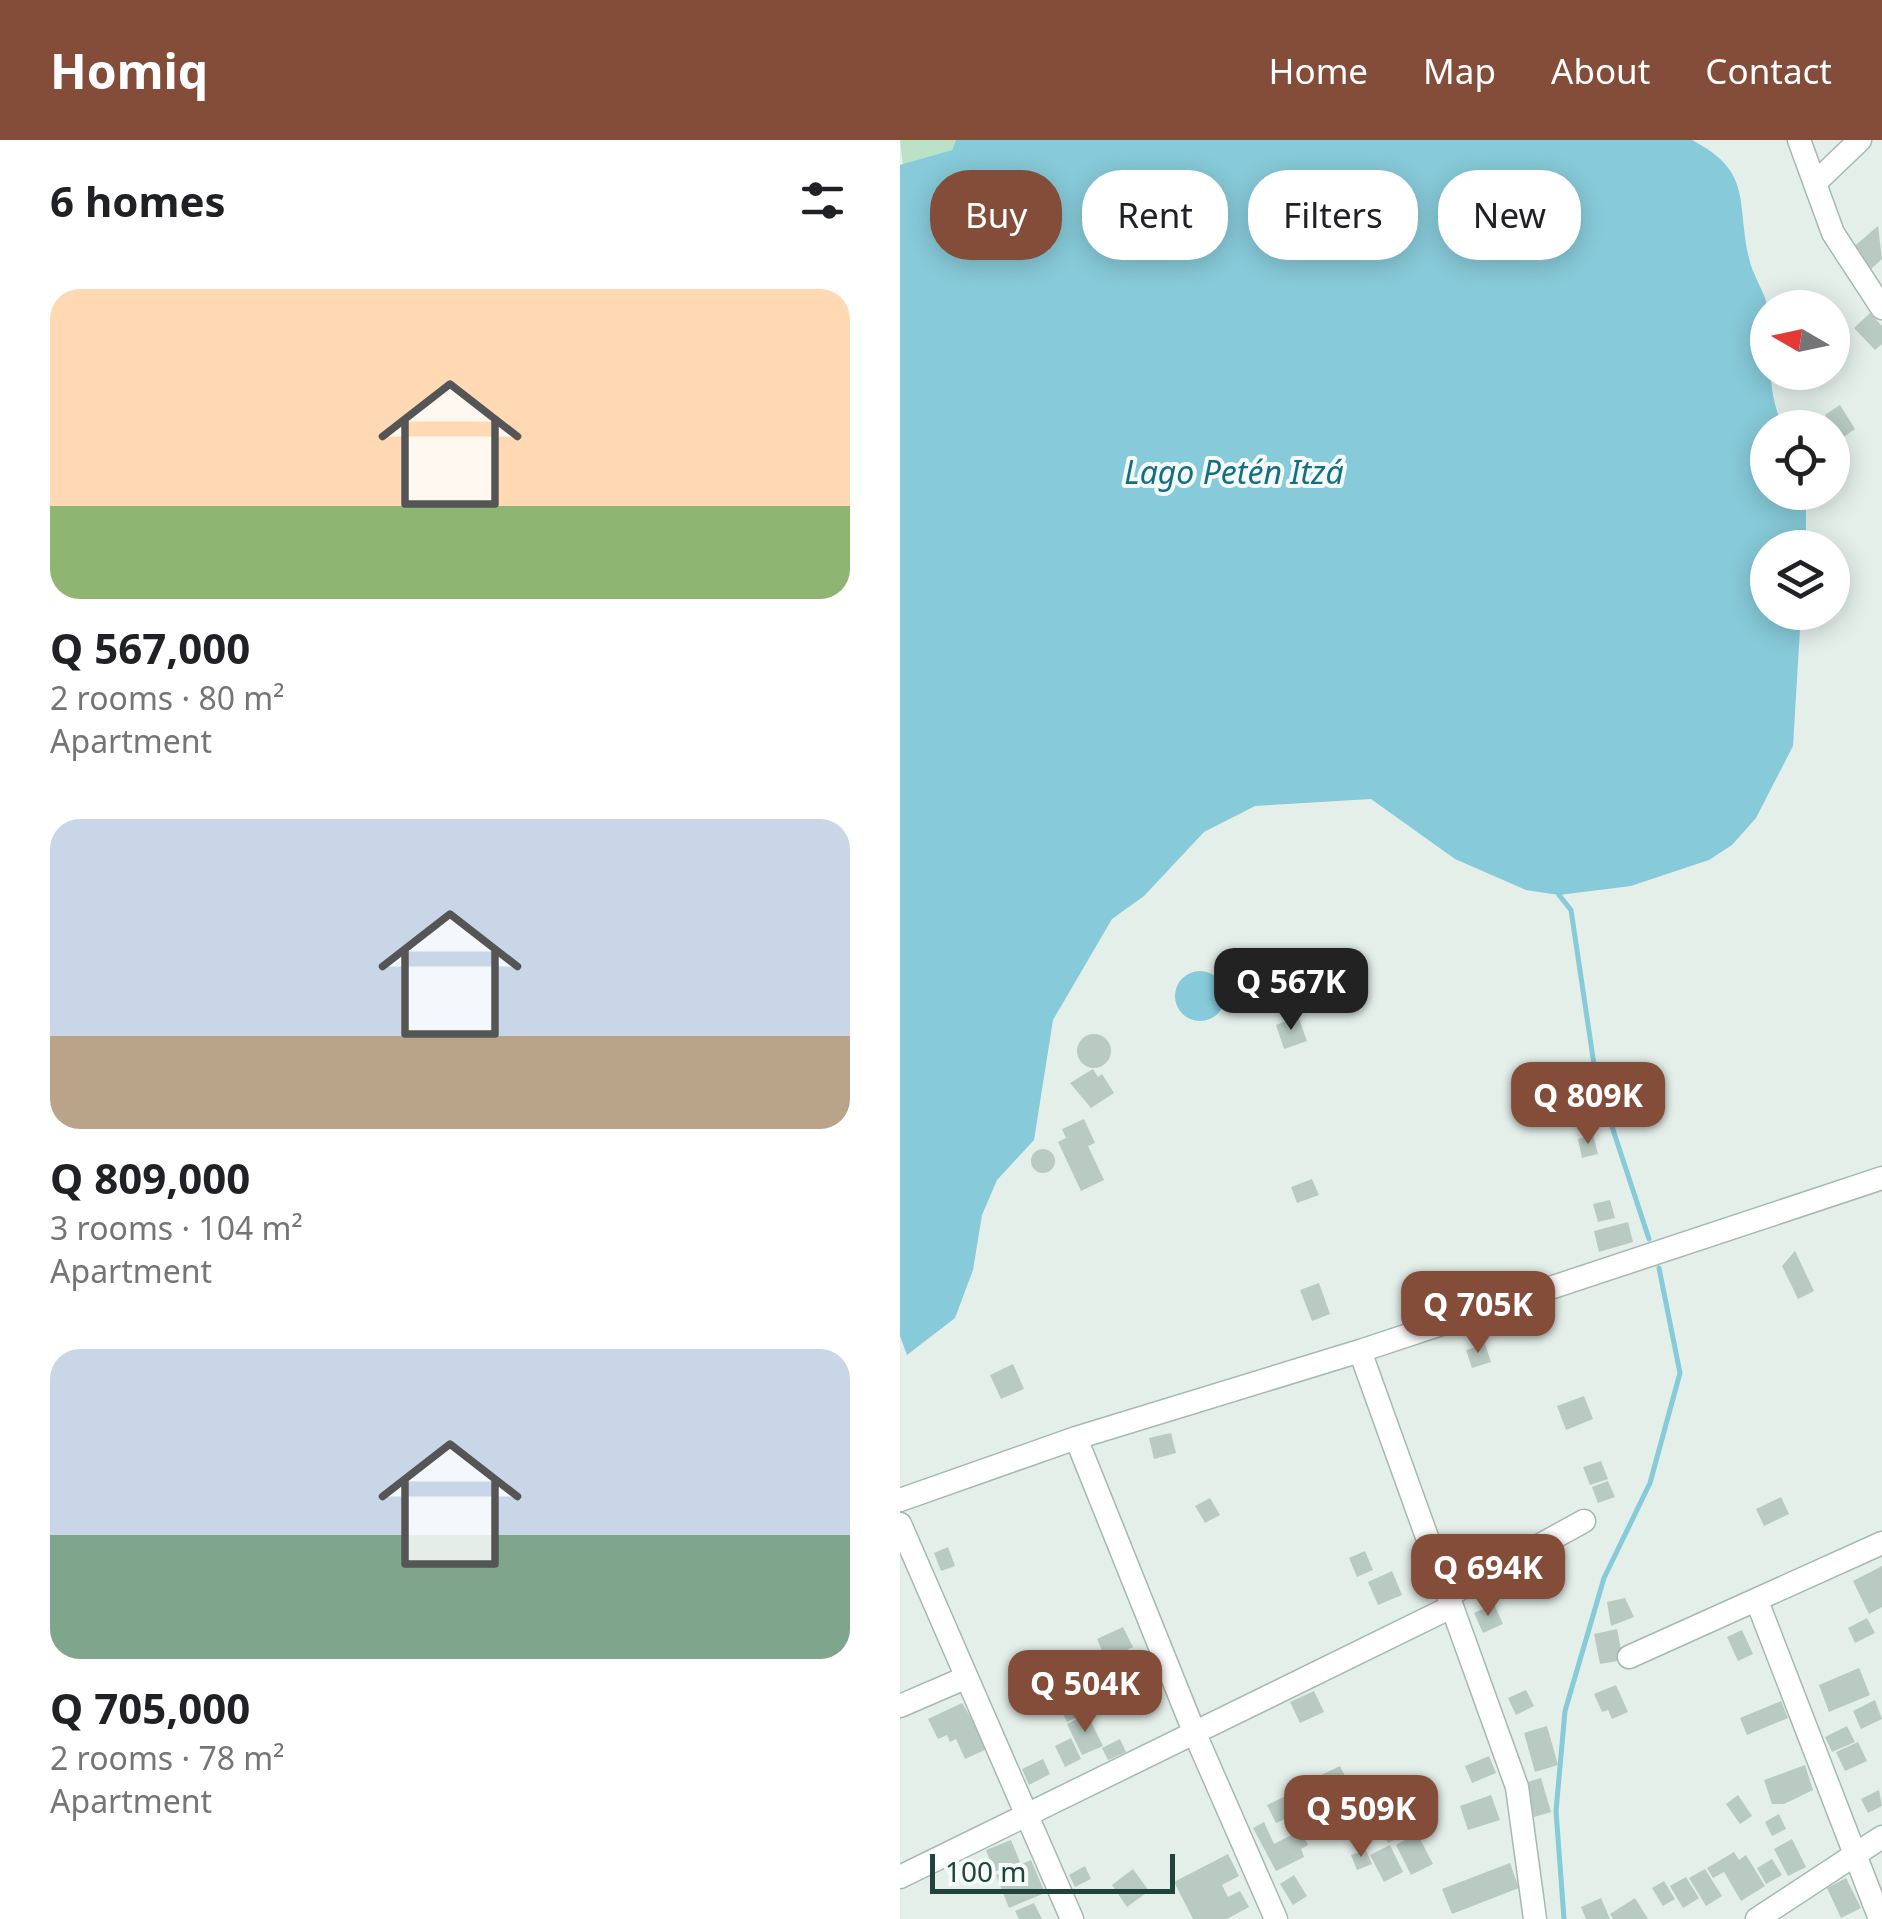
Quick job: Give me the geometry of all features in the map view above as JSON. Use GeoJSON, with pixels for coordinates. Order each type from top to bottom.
{"type":"FeatureCollection","features":[{"type":"Feature","properties":{"kind":"street"},"geometry":{"type":"LineString","coordinates":[[1798,140],[1833,233],[1878,292]]}},
{"type":"Feature","properties":{"kind":"street"},"geometry":{"type":"LineString","coordinates":[[1815,183],[1860,140]]}},
{"type":"Feature","properties":{"kind":"street"},"geometry":{"type":"LineString","coordinates":[[900,1500],[1076,1438],[1360,1351],[1882,1178]]}},
{"type":"Feature","properties":{"kind":"street"},"geometry":{"type":"LineString","coordinates":[[1360,1351],[1517,1787],[1535,1919]]}},
{"type":"Feature","properties":{"kind":"street"},"geometry":{"type":"LineString","coordinates":[[1076,1438],[1195,1734],[1276,1919]]}},
{"type":"Feature","properties":{"kind":"street"},"geometry":{"type":"LineString","coordinates":[[900,1877],[1195,1734],[1449,1602],[1584,1521]]}},
{"type":"Feature","properties":{"kind":"street"},"geometry":{"type":"LineString","coordinates":[[900,1524],[1072,1919]]}},
{"type":"Feature","properties":{"kind":"street"},"geometry":{"type":"LineString","coordinates":[[1628,1657],[1882,1543]]}},
{"type":"Feature","properties":{"kind":"street"},"geometry":{"type":"LineString","coordinates":[[1757,1601],[1852,1856],[1880,1919]]}},
{"type":"Feature","properties":{"kind":"street"},"geometry":{"type":"LineString","coordinates":[[900,1706],[966,1678]]}},
{"type":"Feature","properties":{"kind":"street"},"geometry":{"type":"LineString","coordinates":[[1757,1919],[1882,1837]]}},
{"type":"Feature","properties":{"kind":"green space"},"geometry":{"type":"Polygon","coordinates":[[[900,140],[956,140],[952,150],[903,165],[900,140]]]}},
{"type":"Feature","properties":{"kind":"water","name":"Lago Petén Itzá"},"geometry":{"type":"Polygon","coordinates":[[[956,140],[1692,140],[1725,164],[1733,176],[1751,264],[1762,290],[1750,290],[1750,390],[1772,390],[1777,410],[1750,410],[1750,510],[1806,510],[1806,530],[1750,530],[1750,630],[1800,630],[1793,746],[1756,818],[1732,845],[1709,860],[1631,886],[1559,895],[1526,890],[1455,859],[1371,799],[1255,806],[1204,832],[1144,896],[1112,919],[1053,1020],[1034,1140],[997,1180],[982,1215],[973,1270],[955,1318],[907,1355],[900,1336],[900,165],[952,150],[956,140]]]}},
{"type":"Feature","properties":{"kind":"water"},"geometry":{"type":"Polygon","coordinates":[[[1200,971],[1217,979],[1225,996],[1217,1013],[1200,1021],[1183,1013],[1175,996],[1183,979],[1200,971]]]}},
{"type":"Feature","properties":{"kind":"building"},"geometry":{"type":"Polygon","coordinates":[[[1878,226],[1882,259],[1869,271],[1851,249],[1878,226]]]}},
{"type":"Feature","properties":{"kind":"building"},"geometry":{"type":"Polygon","coordinates":[[[1870,313],[1882,326],[1882,344],[1875,350],[1854,328],[1870,313]]]}},
{"type":"Feature","properties":{"kind":"building"},"geometry":{"type":"Polygon","coordinates":[[[1298,1016],[1307,1041],[1284,1049],[1276,1025],[1298,1016]]]}},
{"type":"Feature","properties":{"kind":"building"},"geometry":{"type":"Polygon","coordinates":[[[1094,1034],[1106,1039],[1111,1051],[1106,1063],[1094,1068],[1082,1063],[1077,1051],[1082,1039],[1094,1034]]]}},
{"type":"Feature","properties":{"kind":"building"},"geometry":{"type":"Polygon","coordinates":[[[1093,1069],[1098,1077],[1102,1074],[1114,1093],[1091,1108],[1070,1083],[1093,1069]]]}},
{"type":"Feature","properties":{"kind":"building"},"geometry":{"type":"Polygon","coordinates":[[[1084,1119],[1095,1143],[1088,1146],[1104,1180],[1081,1191],[1058,1142],[1066,1138],[1062,1129],[1084,1119]]]}},
{"type":"Feature","properties":{"kind":"building"},"geometry":{"type":"Polygon","coordinates":[[[1593,1135],[1598,1154],[1582,1158],[1578,1139],[1593,1135]]]}},
{"type":"Feature","properties":{"kind":"building"},"geometry":{"type":"Polygon","coordinates":[[[1043,1149],[1055,1161],[1043,1173],[1031,1161],[1043,1149]]]}},
{"type":"Feature","properties":{"kind":"building"},"geometry":{"type":"Polygon","coordinates":[[[1312,1179],[1319,1195],[1297,1203],[1291,1187],[1312,1179]]]}},
{"type":"Feature","properties":{"kind":"building"},"geometry":{"type":"Polygon","coordinates":[[[1610,1200],[1615,1218],[1598,1222],[1593,1204],[1610,1200]]]}},
{"type":"Feature","properties":{"kind":"building"},"geometry":{"type":"Polygon","coordinates":[[[1628,1222],[1633,1242],[1599,1252],[1594,1231],[1628,1222]]]}},
{"type":"Feature","properties":{"kind":"building"},"geometry":{"type":"Polygon","coordinates":[[[1795,1251],[1814,1291],[1798,1299],[1782,1266],[1795,1251]]]}},
{"type":"Feature","properties":{"kind":"building"},"geometry":{"type":"Polygon","coordinates":[[[1319,1283],[1330,1314],[1312,1321],[1300,1290],[1319,1283]]]}},
{"type":"Feature","properties":{"kind":"building"},"geometry":{"type":"Polygon","coordinates":[[[1485,1344],[1491,1362],[1472,1368],[1466,1350],[1485,1344]]]}},
{"type":"Feature","properties":{"kind":"building"},"geometry":{"type":"Polygon","coordinates":[[[1013,1364],[1024,1389],[1001,1399],[990,1375],[1013,1364]]]}},
{"type":"Feature","properties":{"kind":"building"},"geometry":{"type":"Polygon","coordinates":[[[1584,1396],[1593,1419],[1566,1430],[1557,1406],[1584,1396]]]}},
{"type":"Feature","properties":{"kind":"building"},"geometry":{"type":"Polygon","coordinates":[[[1171,1433],[1176,1453],[1154,1459],[1149,1438],[1171,1433]]]}},
{"type":"Feature","properties":{"kind":"building"},"geometry":{"type":"Polygon","coordinates":[[[1601,1461],[1608,1479],[1590,1485],[1583,1467],[1601,1461]]]}},
{"type":"Feature","properties":{"kind":"building"},"geometry":{"type":"Polygon","coordinates":[[[1608,1481],[1615,1497],[1598,1503],[1592,1487],[1608,1481]]]}},
{"type":"Feature","properties":{"kind":"building"},"geometry":{"type":"Polygon","coordinates":[[[1781,1497],[1789,1514],[1764,1526],[1756,1509],[1781,1497]]]}},
{"type":"Feature","properties":{"kind":"building"},"geometry":{"type":"Polygon","coordinates":[[[1210,1498],[1220,1515],[1205,1523],[1195,1506],[1210,1498]]]}},
{"type":"Feature","properties":{"kind":"building"},"geometry":{"type":"Polygon","coordinates":[[[948,1547],[955,1566],[941,1571],[934,1553],[948,1547]]]}},
{"type":"Feature","properties":{"kind":"building"},"geometry":{"type":"Polygon","coordinates":[[[1365,1551],[1373,1570],[1357,1577],[1349,1558],[1365,1551]]]}},
{"type":"Feature","properties":{"kind":"building"},"geometry":{"type":"Polygon","coordinates":[[[1882,1566],[1882,1607],[1869,1614],[1853,1581],[1882,1566]]]}},
{"type":"Feature","properties":{"kind":"building"},"geometry":{"type":"Polygon","coordinates":[[[1392,1571],[1402,1595],[1378,1605],[1368,1582],[1392,1571]]]}},
{"type":"Feature","properties":{"kind":"building"},"geometry":{"type":"Polygon","coordinates":[[[1625,1598],[1634,1617],[1611,1626],[1607,1602],[1625,1598]]]}},
{"type":"Feature","properties":{"kind":"building"},"geometry":{"type":"Polygon","coordinates":[[[1494,1604],[1503,1624],[1483,1633],[1474,1613],[1494,1604]]]}},
{"type":"Feature","properties":{"kind":"building"},"geometry":{"type":"Polygon","coordinates":[[[1867,1618],[1875,1633],[1855,1643],[1848,1628],[1867,1618]]]}},
{"type":"Feature","properties":{"kind":"building"},"geometry":{"type":"Polygon","coordinates":[[[1123,1627],[1133,1647],[1106,1660],[1097,1639],[1123,1627]]]}},
{"type":"Feature","properties":{"kind":"building"},"geometry":{"type":"Polygon","coordinates":[[[1617,1629],[1623,1660],[1600,1664],[1594,1634],[1617,1629]]]}},
{"type":"Feature","properties":{"kind":"building"},"geometry":{"type":"Polygon","coordinates":[[[1742,1630],[1753,1654],[1738,1661],[1727,1637],[1742,1630]]]}},
{"type":"Feature","properties":{"kind":"building"},"geometry":{"type":"Polygon","coordinates":[[[1859,1668],[1870,1695],[1829,1712],[1819,1685],[1859,1668]]]}},
{"type":"Feature","properties":{"kind":"building"},"geometry":{"type":"Polygon","coordinates":[[[1616,1685],[1628,1712],[1612,1719],[1608,1710],[1602,1712],[1594,1694],[1616,1685]]]}},
{"type":"Feature","properties":{"kind":"building"},"geometry":{"type":"Polygon","coordinates":[[[1087,1687],[1097,1707],[1067,1722],[1057,1702],[1087,1687]]]}},
{"type":"Feature","properties":{"kind":"building"},"geometry":{"type":"Polygon","coordinates":[[[1526,1690],[1534,1706],[1516,1715],[1508,1698],[1526,1690]]]}},
{"type":"Feature","properties":{"kind":"building"},"geometry":{"type":"Polygon","coordinates":[[[1314,1691],[1324,1712],[1300,1723],[1290,1702],[1314,1691]]]}},
{"type":"Feature","properties":{"kind":"building"},"geometry":{"type":"Polygon","coordinates":[[[1875,1700],[1882,1719],[1861,1729],[1853,1711],[1875,1700]]]}},
{"type":"Feature","properties":{"kind":"building"},"geometry":{"type":"Polygon","coordinates":[[[1781,1701],[1788,1718],[1747,1735],[1740,1718],[1781,1701]]]}},
{"type":"Feature","properties":{"kind":"building"},"geometry":{"type":"Polygon","coordinates":[[[962,1703],[989,1748],[965,1759],[956,1739],[950,1742],[947,1735],[938,1739],[928,1719],[962,1703]]]}},
{"type":"Feature","properties":{"kind":"building"},"geometry":{"type":"Polygon","coordinates":[[[1087,1714],[1103,1746],[1082,1755],[1067,1724],[1087,1714]]]}},
{"type":"Feature","properties":{"kind":"building"},"geometry":{"type":"Polygon","coordinates":[[[1547,1726],[1558,1765],[1535,1772],[1524,1733],[1547,1726]]]}},
{"type":"Feature","properties":{"kind":"building"},"geometry":{"type":"Polygon","coordinates":[[[1847,1726],[1855,1742],[1832,1752],[1825,1737],[1847,1726]]]}},
{"type":"Feature","properties":{"kind":"building"},"geometry":{"type":"Polygon","coordinates":[[[1071,1738],[1081,1759],[1065,1767],[1055,1746],[1071,1738]]]}},
{"type":"Feature","properties":{"kind":"building"},"geometry":{"type":"Polygon","coordinates":[[[1120,1739],[1126,1752],[1108,1760],[1102,1748],[1120,1739]]]}},
{"type":"Feature","properties":{"kind":"building"},"geometry":{"type":"Polygon","coordinates":[[[1858,1742],[1867,1761],[1845,1771],[1836,1752],[1858,1742]]]}},
{"type":"Feature","properties":{"kind":"building"},"geometry":{"type":"Polygon","coordinates":[[[1489,1756],[1496,1773],[1472,1783],[1465,1766],[1489,1756]]]}},
{"type":"Feature","properties":{"kind":"building"},"geometry":{"type":"Polygon","coordinates":[[[1043,1759],[1050,1774],[1029,1785],[1022,1769],[1043,1759]]]}},
{"type":"Feature","properties":{"kind":"building"},"geometry":{"type":"Polygon","coordinates":[[[1805,1765],[1813,1790],[1784,1804],[1772,1804],[1764,1780],[1805,1765]]]}},
{"type":"Feature","properties":{"kind":"building"},"geometry":{"type":"Polygon","coordinates":[[[1340,1766],[1350,1786],[1342,1790],[1348,1803],[1333,1810],[1317,1777],[1340,1766]]]}},
{"type":"Feature","properties":{"kind":"building"},"geometry":{"type":"Polygon","coordinates":[[[1541,1778],[1551,1812],[1534,1817],[1524,1783],[1541,1778]]]}},
{"type":"Feature","properties":{"kind":"building"},"geometry":{"type":"Polygon","coordinates":[[[1879,1790],[1882,1806],[1868,1813],[1861,1799],[1879,1790]]]}},
{"type":"Feature","properties":{"kind":"building"},"geometry":{"type":"Polygon","coordinates":[[[1290,1794],[1298,1813],[1276,1823],[1267,1805],[1290,1794]]]}},
{"type":"Feature","properties":{"kind":"building"},"geometry":{"type":"Polygon","coordinates":[[[1491,1795],[1500,1820],[1468,1830],[1460,1806],[1491,1795]]]}},
{"type":"Feature","properties":{"kind":"building"},"geometry":{"type":"Polygon","coordinates":[[[1738,1795],[1752,1816],[1740,1824],[1726,1804],[1738,1795]]]}},
{"type":"Feature","properties":{"kind":"building"},"geometry":{"type":"Polygon","coordinates":[[[1403,1812],[1412,1831],[1388,1843],[1379,1824],[1403,1812]]]}},
{"type":"Feature","properties":{"kind":"building"},"geometry":{"type":"Polygon","coordinates":[[[1779,1814],[1786,1829],[1772,1836],[1765,1822],[1779,1814]]]}},
{"type":"Feature","properties":{"kind":"building"},"geometry":{"type":"Polygon","coordinates":[[[1264,1822],[1274,1844],[1301,1830],[1308,1845],[1301,1849],[1304,1857],[1276,1871],[1253,1828],[1264,1822]]]}},
{"type":"Feature","properties":{"kind":"building"},"geometry":{"type":"Polygon","coordinates":[[[1417,1833],[1433,1864],[1411,1875],[1396,1845],[1417,1833]]]}},
{"type":"Feature","properties":{"kind":"building"},"geometry":{"type":"Polygon","coordinates":[[[1792,1839],[1806,1867],[1788,1876],[1774,1849],[1792,1839]]]}},
{"type":"Feature","properties":{"kind":"building"},"geometry":{"type":"Polygon","coordinates":[[[1011,1840],[1020,1862],[994,1872],[986,1850],[1011,1840]]]}},
{"type":"Feature","properties":{"kind":"building"},"geometry":{"type":"Polygon","coordinates":[[[1390,1845],[1403,1872],[1384,1882],[1370,1855],[1390,1845]]]}},
{"type":"Feature","properties":{"kind":"building"},"geometry":{"type":"Polygon","coordinates":[[[1366,1850],[1372,1864],[1357,1870],[1351,1855],[1366,1850]]]}},
{"type":"Feature","properties":{"kind":"building"},"geometry":{"type":"Polygon","coordinates":[[[1734,1852],[1739,1860],[1746,1855],[1765,1886],[1741,1901],[1724,1872],[1713,1878],[1707,1868],[1734,1852]]]}},
{"type":"Feature","properties":{"kind":"building"},"geometry":{"type":"Polygon","coordinates":[[[1228,1854],[1239,1876],[1222,1885],[1228,1897],[1240,1891],[1249,1907],[1227,1919],[1193,1919],[1174,1882],[1228,1854]]]}},
{"type":"Feature","properties":{"kind":"building"},"geometry":{"type":"Polygon","coordinates":[[[1772,1859],[1782,1875],[1766,1884],[1757,1868],[1772,1859]]]}},
{"type":"Feature","properties":{"kind":"building"},"geometry":{"type":"Polygon","coordinates":[[[1031,1860],[1045,1893],[1009,1908],[996,1875],[1031,1860]]]}},
{"type":"Feature","properties":{"kind":"building"},"geometry":{"type":"Polygon","coordinates":[[[1510,1863],[1519,1888],[1452,1914],[1442,1889],[1510,1863]]]}},
{"type":"Feature","properties":{"kind":"building"},"geometry":{"type":"Polygon","coordinates":[[[1085,1866],[1091,1879],[1075,1887],[1069,1875],[1085,1866]]]}},
{"type":"Feature","properties":{"kind":"building"},"geometry":{"type":"Polygon","coordinates":[[[1133,1869],[1149,1891],[1127,1907],[1112,1885],[1133,1869]]]}},
{"type":"Feature","properties":{"kind":"building"},"geometry":{"type":"Polygon","coordinates":[[[1705,1869],[1722,1896],[1706,1906],[1689,1878],[1705,1869]]]}},
{"type":"Feature","properties":{"kind":"building"},"geometry":{"type":"Polygon","coordinates":[[[1294,1875],[1307,1896],[1293,1905],[1280,1884],[1294,1875]]]}},
{"type":"Feature","properties":{"kind":"building"},"geometry":{"type":"Polygon","coordinates":[[[1686,1877],[1699,1898],[1683,1908],[1670,1886],[1686,1877]]]}},
{"type":"Feature","properties":{"kind":"building"},"geometry":{"type":"Polygon","coordinates":[[[1846,1878],[1861,1908],[1841,1918],[1827,1888],[1846,1878]]]}},
{"type":"Feature","properties":{"kind":"building"},"geometry":{"type":"Polygon","coordinates":[[[1664,1881],[1675,1899],[1663,1906],[1652,1888],[1664,1881]]]}},
{"type":"Feature","properties":{"kind":"building"},"geometry":{"type":"Polygon","coordinates":[[[1601,1898],[1610,1919],[1586,1919],[1581,1907],[1601,1898]]]}},
{"type":"Feature","properties":{"kind":"building"},"geometry":{"type":"Polygon","coordinates":[[[1635,1898],[1648,1919],[1613,1919],[1610,1914],[1635,1898]]]}},
{"type":"Feature","properties":{"kind":"building"},"geometry":{"type":"Polygon","coordinates":[[[1034,1903],[1042,1919],[1019,1919],[1015,1911],[1034,1903]]]}},
{"type":"Feature","properties":{"kind":"waterway"},"geometry":{"type":"LineString","coordinates":[[1559,895],[1571,910],[1596,1078],[1649,1239]]}},
{"type":"Feature","properties":{"kind":"waterway"},"geometry":{"type":"LineString","coordinates":[[1564,1919],[1556,1811],[1565,1711],[1604,1578],[1650,1483],[1680,1373],[1659,1268]]}}]}
